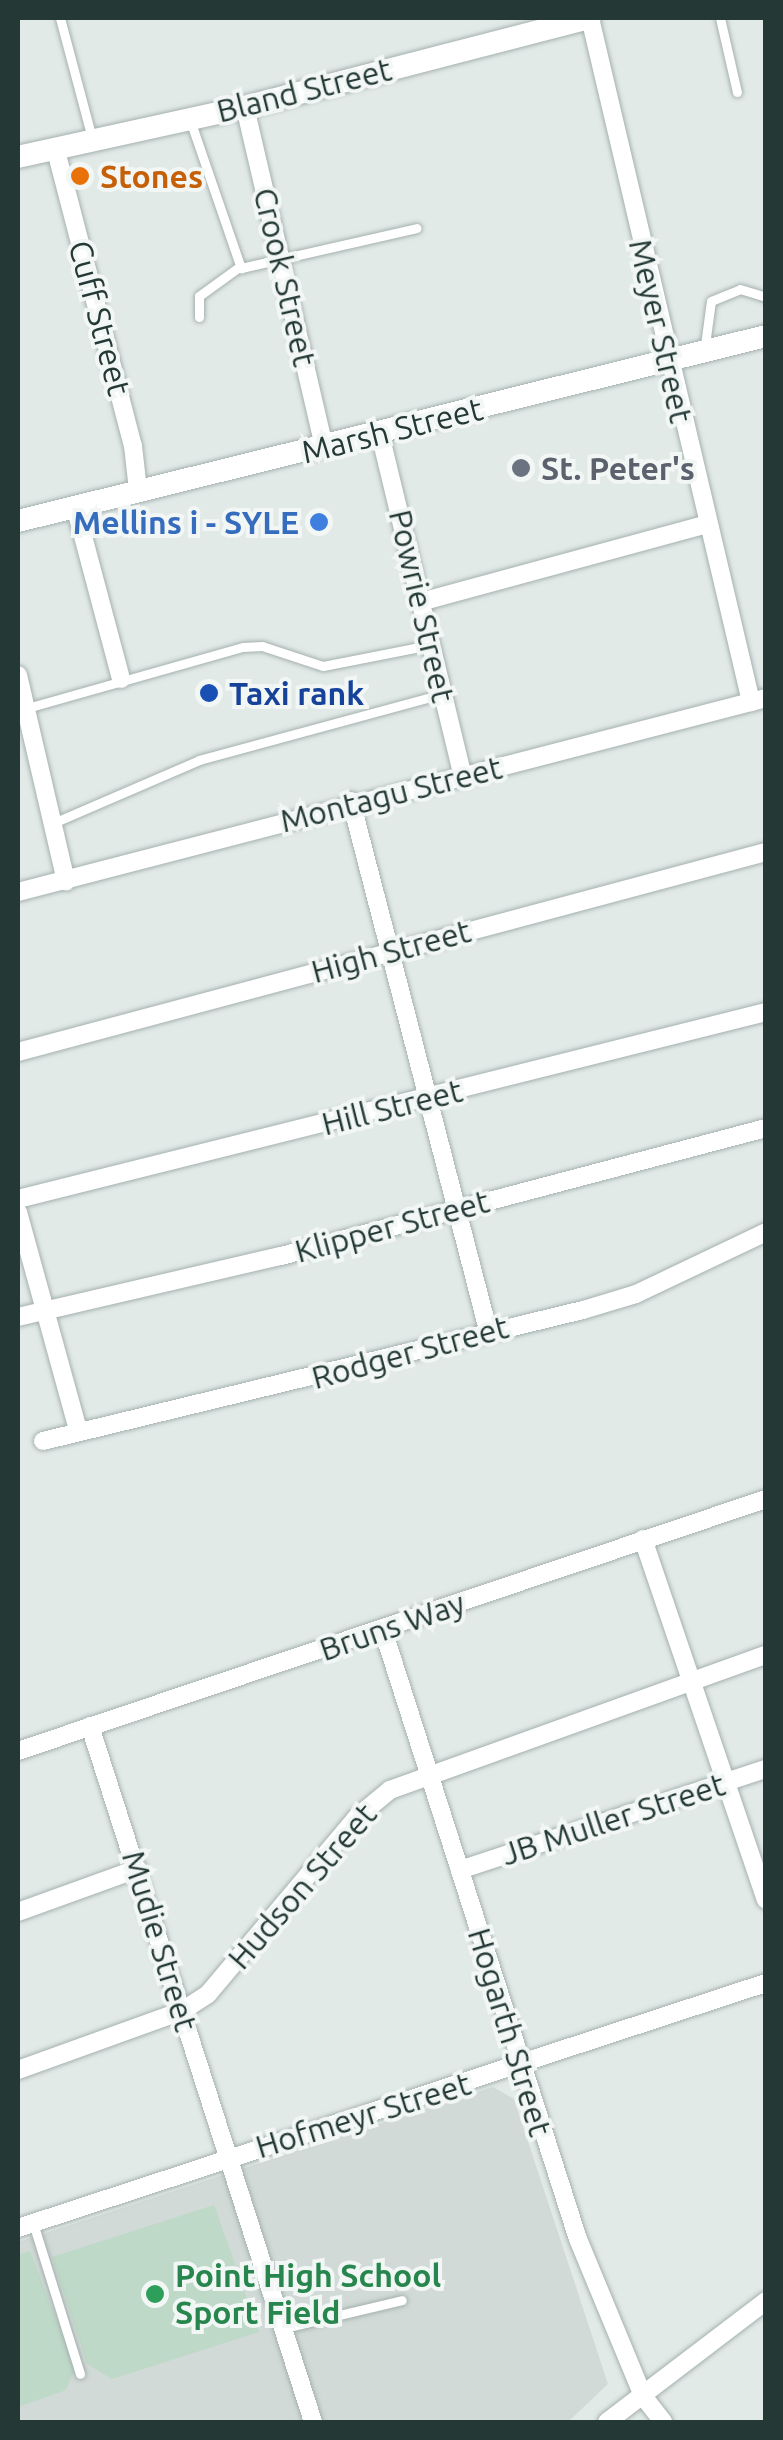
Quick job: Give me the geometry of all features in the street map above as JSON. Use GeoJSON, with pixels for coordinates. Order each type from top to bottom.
{"type":"FeatureCollection","features":[{"type":"Feature","properties":{"kind":"street","name":"Bland Street"},"geometry":{"type":"LineString","coordinates":[[18,157],[245,107],[513,27],[590,18]]}},
{"type":"Feature","properties":{"kind":"street","name":"Meyer Street"},"geometry":{"type":"LineString","coordinates":[[590,18],[707,524],[758,700]]}},
{"type":"Feature","properties":{"kind":"street","name":"Crook Street"},"geometry":{"type":"LineString","coordinates":[[245,107],[324,446]]}},
{"type":"Feature","properties":{"kind":"street","name":"Cuff Street"},"geometry":{"type":"LineString","coordinates":[[55,147],[133,446],[138,490]]}},
{"type":"Feature","properties":{"kind":"street","name":"Marsh Street"},"geometry":{"type":"LineString","coordinates":[[18,521],[766,336]]}},
{"type":"Feature","properties":{"kind":"street","name":"Powrie Street"},"geometry":{"type":"LineString","coordinates":[[380,434],[424,601],[430,644],[462,778]]}},
{"type":"Feature","properties":{"kind":"street"},"geometry":{"type":"LineString","coordinates":[[75,506],[121,679]]}},
{"type":"Feature","properties":{"kind":"street"},"geometry":{"type":"LineString","coordinates":[[424,601],[707,524]]}},
{"type":"Feature","properties":{"kind":"street"},"geometry":{"type":"LineString","coordinates":[[18,675],[66,880]]}},
{"type":"Feature","properties":{"kind":"street","name":"Montagu Street"},"geometry":{"type":"LineString","coordinates":[[18,892],[351,801],[462,778],[758,700]]}},
{"type":"Feature","properties":{"kind":"street"},"geometry":{"type":"LineString","coordinates":[[351,801],[488,1330]]}},
{"type":"Feature","properties":{"kind":"street","name":"High Street"},"geometry":{"type":"LineString","coordinates":[[18,1052],[766,852]]}},
{"type":"Feature","properties":{"kind":"street","name":"Hill Street"},"geometry":{"type":"LineString","coordinates":[[18,1199],[766,1012]]}},
{"type":"Feature","properties":{"kind":"street","name":"Klipper Street"},"geometry":{"type":"LineString","coordinates":[[18,1316],[766,1128]]}},
{"type":"Feature","properties":{"kind":"street"},"geometry":{"type":"LineString","coordinates":[[18,1212],[78,1430]]}},
{"type":"Feature","properties":{"kind":"street","name":"Rodger Street"},"geometry":{"type":"LineString","coordinates":[[42,1441],[331,1374],[636,1294],[766,1232]]}},
{"type":"Feature","properties":{"kind":"street","name":"Bruns Way"},"geometry":{"type":"LineString","coordinates":[[18,1751],[766,1499]]}},
{"type":"Feature","properties":{"kind":"street"},"geometry":{"type":"LineString","coordinates":[[644,1540],[766,1900]]}},
{"type":"Feature","properties":{"kind":"street","name":"Hogarth Street"},"geometry":{"type":"LineString","coordinates":[[383,1630],[519,2068],[578,2239],[643,2396],[663,2422]]}},
{"type":"Feature","properties":{"kind":"street","name":"Hudson Street"},"geometry":{"type":"LineString","coordinates":[[18,2070],[182,2012],[231,1969],[376,1798],[430,1772],[766,1655]]}},
{"type":"Feature","properties":{"kind":"street","name":"Mudie Street"},"geometry":{"type":"LineString","coordinates":[[90,1726],[312,2422]]}},
{"type":"Feature","properties":{"kind":"street","name":"JB Muller Street"},"geometry":{"type":"LineString","coordinates":[[460,1870],[766,1769]]}},
{"type":"Feature","properties":{"kind":"street"},"geometry":{"type":"LineString","coordinates":[[18,1912],[137,1869]]}},
{"type":"Feature","properties":{"kind":"street","name":"Hofmeyr Street"},"geometry":{"type":"LineString","coordinates":[[25,2226],[225,2158],[519,2068],[766,1983]]}},
{"type":"Feature","properties":{"kind":"street"},"geometry":{"type":"LineString","coordinates":[[608,2422],[766,2301]]}},
{"type":"Feature","properties":{"kind":"lane"},"geometry":{"type":"LineString","coordinates":[[60,18],[92,138]]}},
{"type":"Feature","properties":{"kind":"lane"},"geometry":{"type":"LineString","coordinates":[[720,18],[737,92]]}},
{"type":"Feature","properties":{"kind":"lane"},"geometry":{"type":"LineString","coordinates":[[190,118],[239,266]]}},
{"type":"Feature","properties":{"kind":"lane"},"geometry":{"type":"LineString","coordinates":[[199,317],[199,296],[239,266],[417,228]]}},
{"type":"Feature","properties":{"kind":"lane"},"geometry":{"type":"LineString","coordinates":[[704,352],[711,301],[740,289],[766,298]]}},
{"type":"Feature","properties":{"kind":"lane"},"geometry":{"type":"LineString","coordinates":[[27,708],[243,647],[262,646],[324,666],[430,644]]}},
{"type":"Feature","properties":{"kind":"lane"},"geometry":{"type":"LineString","coordinates":[[53,823],[200,760],[442,694]]}},
{"type":"Feature","properties":{"kind":"lane"},"geometry":{"type":"LineString","coordinates":[[25,2226],[80,2374]]}},
{"type":"Feature","properties":{"kind":"lane"},"geometry":{"type":"LineString","coordinates":[[282,2328],[402,2300]]}},
{"type":"Feature","properties":{"kind":"shaded area"},"geometry":{"type":"Polygon","coordinates":[[[493,2087],[514,2099],[608,2384],[568,2422],[18,2422],[18,2242],[493,2087]]]}},
{"type":"Feature","properties":{"kind":"green space","name":"Point High School Sport Field"},"geometry":{"type":"Polygon","coordinates":[[[214,2205],[259,2332],[112,2379],[87,2364],[52,2257],[214,2205]]]}},
{"type":"Feature","properties":{"kind":"green space"},"geometry":{"type":"Polygon","coordinates":[[[30,2251],[75,2368],[66,2390],[18,2407],[18,2255],[30,2251]]]}},
{"type":"Feature","properties":{"kind":"place","name":"Stones"},"geometry":{"type":"Point","coordinates":[80,176]}},
{"type":"Feature","properties":{"kind":"place","name":"St. Peter's"},"geometry":{"type":"Point","coordinates":[521,468]}},
{"type":"Feature","properties":{"kind":"place","name":"Mellins i - SYLE"},"geometry":{"type":"Point","coordinates":[319,522]}},
{"type":"Feature","properties":{"kind":"place","name":"Taxi rank"},"geometry":{"type":"Point","coordinates":[209,693]}},
{"type":"Feature","properties":{"kind":"place","name":"Point High School Sport Field"},"geometry":{"type":"Point","coordinates":[155,2294]}}]}
